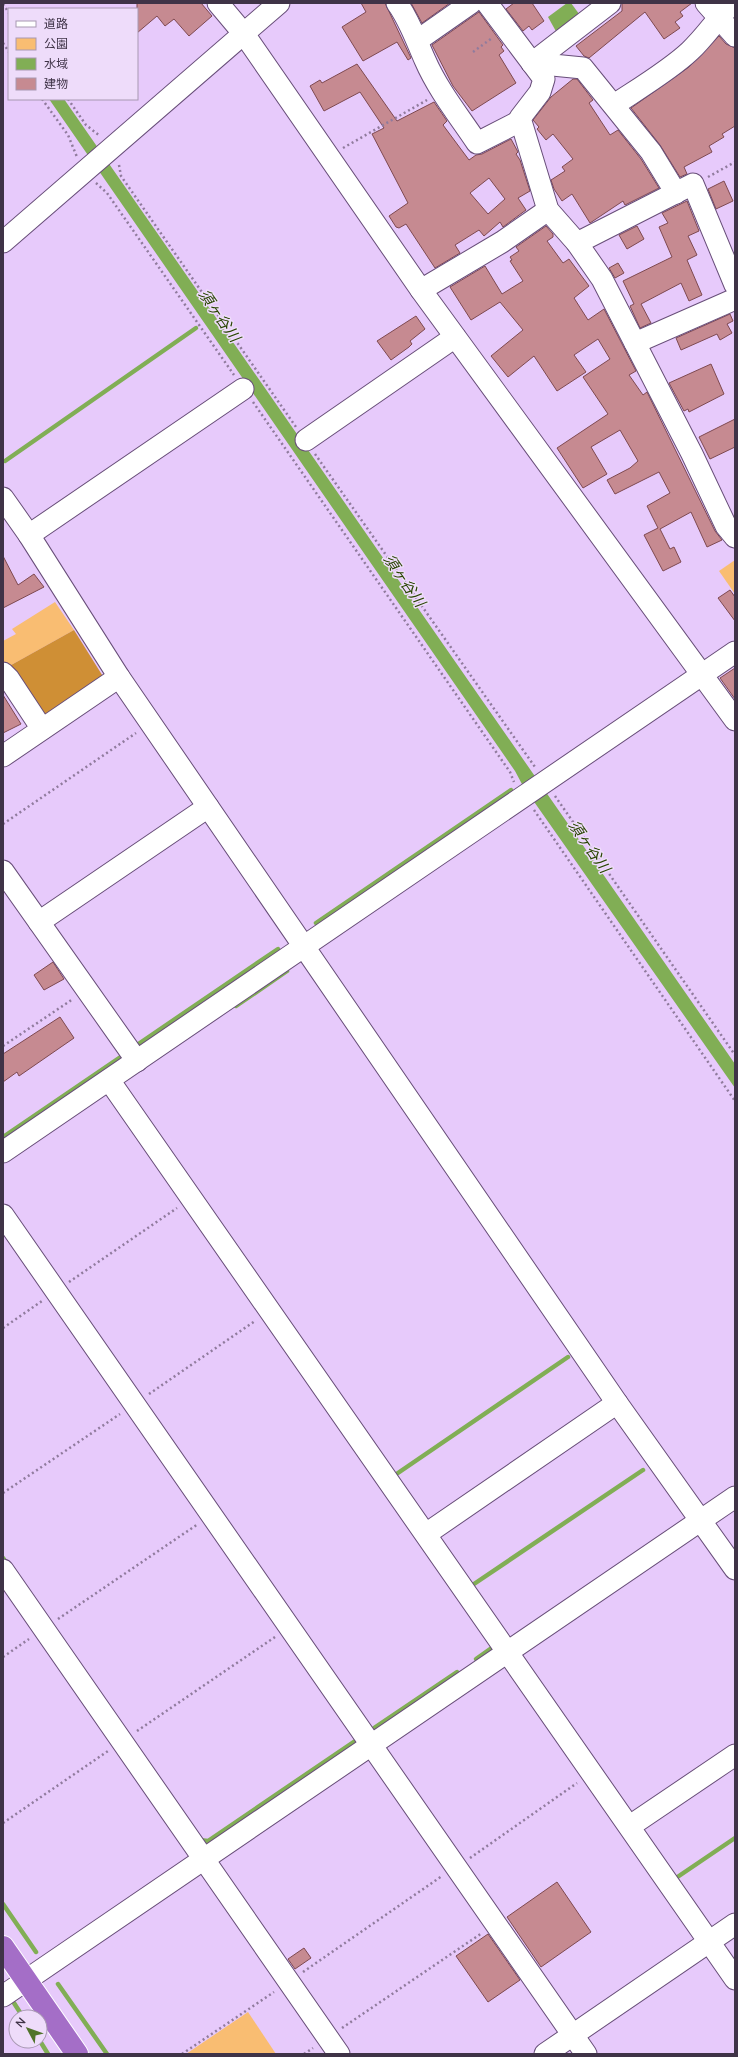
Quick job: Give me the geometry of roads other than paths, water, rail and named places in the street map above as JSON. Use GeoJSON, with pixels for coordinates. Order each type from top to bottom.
{"type":"FeatureCollection","features":[{"type":"Feature","properties":{"kind":"highway"},"geometry":{"type":"LineString","coordinates":[[3,1947],[77,2054]]}},
{"type":"Feature","properties":{"kind":"street"},"geometry":{"type":"LineString","coordinates":[[218,3],[244,34],[420,290],[703,674],[735,720]]}},
{"type":"Feature","properties":{"kind":"street"},"geometry":{"type":"LineString","coordinates":[[3,242],[279,3]]}},
{"type":"Feature","properties":{"kind":"street"},"geometry":{"type":"LineString","coordinates":[[397,3],[418,40],[425,60],[442,92],[477,143],[520,121]]}},
{"type":"Feature","properties":{"kind":"street"},"geometry":{"type":"LineString","coordinates":[[418,40],[470,3]]}},
{"type":"Feature","properties":{"kind":"street"},"geometry":{"type":"LineString","coordinates":[[532,63],[610,3]]}},
{"type":"Feature","properties":{"kind":"street"},"geometry":{"type":"LineString","coordinates":[[494,5],[544,79],[540,92],[520,118],[520,121],[548,210],[578,242],[602,279],[692,454],[726,526],[735,537]]}},
{"type":"Feature","properties":{"kind":"street"},"geometry":{"type":"LineString","coordinates":[[614,105],[689,52],[701,39],[719,7]]}},
{"type":"Feature","properties":{"kind":"street"},"geometry":{"type":"LineString","coordinates":[[719,7],[735,36]]}},
{"type":"Feature","properties":{"kind":"street"},"geometry":{"type":"LineString","coordinates":[[532,63],[583,68],[651,152],[685,189],[735,285]]}},
{"type":"Feature","properties":{"kind":"street"},"geometry":{"type":"LineString","coordinates":[[578,242],[685,189]]}},
{"type":"Feature","properties":{"kind":"street"},"geometry":{"type":"LineString","coordinates":[[420,290],[502,242],[548,210]]}},
{"type":"Feature","properties":{"kind":"street"},"geometry":{"type":"LineString","coordinates":[[635,342],[735,298]]}},
{"type":"Feature","properties":{"kind":"street"},"geometry":{"type":"LineString","coordinates":[[306,440],[455,337]]}},
{"type":"Feature","properties":{"kind":"street"},"geometry":{"type":"LineString","coordinates":[[29,535],[243,389]]}},
{"type":"Feature","properties":{"kind":"street"},"geometry":{"type":"LineString","coordinates":[[3,498],[29,535],[119,677],[617,1403],[735,1569]]}},
{"type":"Feature","properties":{"kind":"street"},"geometry":{"type":"LineString","coordinates":[[3,1152],[735,652]]}},
{"type":"Feature","properties":{"kind":"street"},"geometry":{"type":"LineString","coordinates":[[3,673],[9,679],[42,729]]}},
{"type":"Feature","properties":{"kind":"street"},"geometry":{"type":"LineString","coordinates":[[3,756],[119,677]]}},
{"type":"Feature","properties":{"kind":"street"},"geometry":{"type":"LineString","coordinates":[[39,922],[208,807]]}},
{"type":"Feature","properties":{"kind":"street"},"geometry":{"type":"LineString","coordinates":[[3,871],[137,1060]]}},
{"type":"Feature","properties":{"kind":"street"},"geometry":{"type":"LineString","coordinates":[[109,1080],[630,1826],[735,1979]]}},
{"type":"Feature","properties":{"kind":"street"},"geometry":{"type":"LineString","coordinates":[[3,1216],[290,1626],[586,2054]]}},
{"type":"Feature","properties":{"kind":"street"},"geometry":{"type":"LineString","coordinates":[[426,1534],[617,1403]]}},
{"type":"Feature","properties":{"kind":"street"},"geometry":{"type":"LineString","coordinates":[[3,1996],[735,1497]]}},
{"type":"Feature","properties":{"kind":"street"},"geometry":{"type":"LineString","coordinates":[[3,1570],[333,2046]]}},
{"type":"Feature","properties":{"kind":"street"},"geometry":{"type":"LineString","coordinates":[[630,1826],[735,1755]]}},
{"type":"Feature","properties":{"kind":"street"},"geometry":{"type":"LineString","coordinates":[[545,2054],[735,1924]]}},
{"type":"Feature","properties":{"kind":"water"},"geometry":{"type":"Polygon","coordinates":[[[567,3],[571,3],[582,18],[558,35],[548,17],[567,3]]]}},
{"type":"Feature","properties":{"kind":"water"},"geometry":{"type":"Polygon","coordinates":[[[50,100],[65,100],[735,1064],[735,1088],[523,786],[515,771],[50,100]]]}},
{"type":"Feature","properties":{"kind":"waterway"},"geometry":{"type":"LineString","coordinates":[[5,461],[196,328]]}},
{"type":"Feature","properties":{"kind":"waterway"},"geometry":{"type":"LineString","coordinates":[[316,923],[511,790]]}},
{"type":"Feature","properties":{"kind":"waterway"},"geometry":{"type":"LineString","coordinates":[[134,1047],[278,949]]}},
{"type":"Feature","properties":{"kind":"waterway"},"geometry":{"type":"LineString","coordinates":[[236,1006],[287,971]]}},
{"type":"Feature","properties":{"kind":"waterway"},"geometry":{"type":"LineString","coordinates":[[3,1137],[122,1056]]}},
{"type":"Feature","properties":{"kind":"waterway"},"geometry":{"type":"LineString","coordinates":[[395,1475],[568,1357]]}},
{"type":"Feature","properties":{"kind":"waterway"},"geometry":{"type":"LineString","coordinates":[[471,1586],[643,1470]]}},
{"type":"Feature","properties":{"kind":"waterway"},"geometry":{"type":"LineString","coordinates":[[3,1558],[8,1565]]}},
{"type":"Feature","properties":{"kind":"waterway"},"geometry":{"type":"LineString","coordinates":[[476,1659],[493,1647],[494,1643]]}},
{"type":"Feature","properties":{"kind":"waterway"},"geometry":{"type":"LineString","coordinates":[[374,1728],[457,1672]]}},
{"type":"Feature","properties":{"kind":"waterway"},"geometry":{"type":"LineString","coordinates":[[199,1840],[208,1841],[358,1739]]}},
{"type":"Feature","properties":{"kind":"waterway"},"geometry":{"type":"LineString","coordinates":[[673,1880],[735,1838]]}},
{"type":"Feature","properties":{"kind":"waterway"},"geometry":{"type":"LineString","coordinates":[[3,1904],[36,1952]]}},
{"type":"Feature","properties":{"kind":"waterway"},"geometry":{"type":"LineString","coordinates":[[58,1984],[107,2054]]}},
{"type":"Feature","properties":{"kind":"waterway"},"geometry":{"type":"LineString","coordinates":[[14,2003],[18,2009]]}},
{"type":"Feature","properties":{"kind":"waterway"},"geometry":{"type":"LineString","coordinates":[[45,2049],[48,2054]]}},
{"type":"Feature","properties":{"kind":"water label","name":"須ヶ谷川"},"geometry":{"type":"Point","coordinates":[220,315]}},
{"type":"Feature","properties":{"kind":"water label","name":"須ヶ谷川"},"geometry":{"type":"Point","coordinates":[405,580]}},
{"type":"Feature","properties":{"kind":"water label","name":"須ヶ谷川"},"geometry":{"type":"Point","coordinates":[590,846]}}]}
